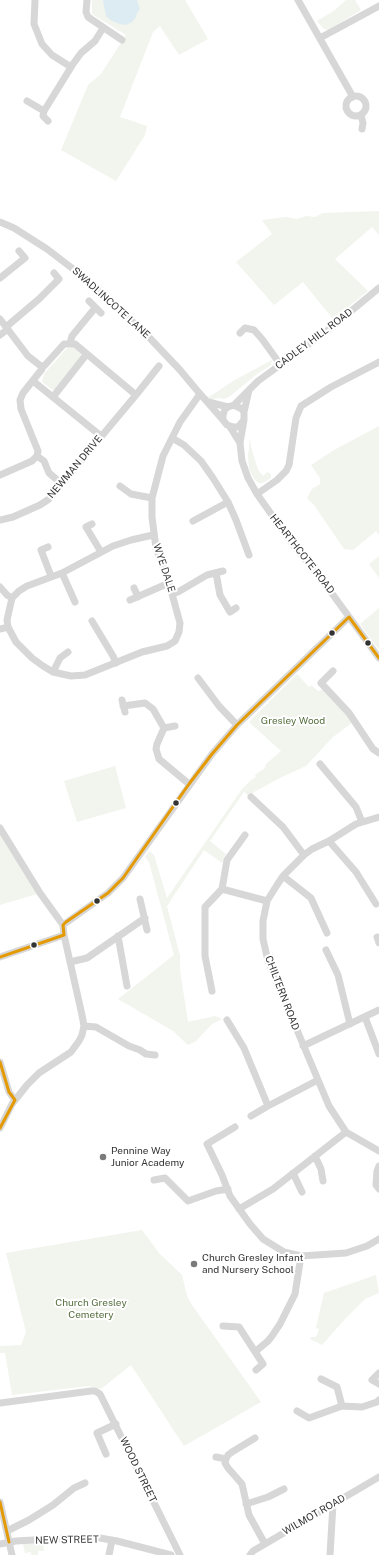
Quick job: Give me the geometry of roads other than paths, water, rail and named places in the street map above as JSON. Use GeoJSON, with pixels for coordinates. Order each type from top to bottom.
{"type":"FeatureCollection","features":[{"type":"Feature","properties":{"kind":"street"},"geometry":{"type":"LineString","coordinates":[[35,0],[34,24],[42,44],[52,55],[71,67]]}},
{"type":"Feature","properties":{"kind":"street"},"geometry":{"type":"LineString","coordinates":[[87,0],[86,12],[88,17],[122,40]]}},
{"type":"Feature","properties":{"kind":"street"},"geometry":{"type":"LineString","coordinates":[[298,0],[353,97]]}},
{"type":"Feature","properties":{"kind":"street"},"geometry":{"type":"LineString","coordinates":[[320,38],[379,6]]}},
{"type":"Feature","properties":{"kind":"street"},"geometry":{"type":"LineString","coordinates":[[48,121],[43,116],[44,111],[71,67],[81,53],[95,41],[103,28]]}},
{"type":"Feature","properties":{"kind":"street"},"geometry":{"type":"LineString","coordinates":[[353,97],[361,97],[366,104],[366,108],[361,115],[353,116],[347,110],[347,103],[353,97]]}},
{"type":"Feature","properties":{"kind":"street"},"geometry":{"type":"LineString","coordinates":[[27,101],[44,111]]}},
{"type":"Feature","properties":{"kind":"street"},"geometry":{"type":"LineString","coordinates":[[361,115],[363,123],[362,129]]}},
{"type":"Feature","properties":{"kind":"street","name":"SWADLINCOTE LANE"},"geometry":{"type":"LineString","coordinates":[[0,222],[14,228],[47,249],[81,275],[144,332],[180,370],[223,420]]}},
{"type":"Feature","properties":{"kind":"street"},"geometry":{"type":"LineString","coordinates":[[0,278],[25,258],[19,251]]}},
{"type":"Feature","properties":{"kind":"street"},"geometry":{"type":"LineString","coordinates":[[0,335],[59,279],[54,273]]}},
{"type":"Feature","properties":{"kind":"street","name":"CADLEY HILL ROAD"},"geometry":{"type":"LineString","coordinates":[[231,406],[258,381],[327,331],[379,288]]}},
{"type":"Feature","properties":{"kind":"street"},"geometry":{"type":"LineString","coordinates":[[70,343],[72,336],[98,310],[89,302]]}},
{"type":"Feature","properties":{"kind":"street"},"geometry":{"type":"LineString","coordinates":[[0,319],[28,356],[42,366]]}},
{"type":"Feature","properties":{"kind":"street"},"geometry":{"type":"LineString","coordinates":[[240,333],[245,328],[254,330],[280,364]]}},
{"type":"Feature","properties":{"kind":"street"},"geometry":{"type":"LineString","coordinates":[[0,475],[32,461],[37,456],[38,451],[21,409],[23,393],[42,369],[42,366],[45,366],[64,344],[75,344],[86,355],[136,395]]}},
{"type":"Feature","properties":{"kind":"street"},"geometry":{"type":"LineString","coordinates":[[53,398],[86,355]]}},
{"type":"Feature","properties":{"kind":"street"},"geometry":{"type":"LineString","coordinates":[[257,494],[282,475],[289,465],[296,418],[301,406],[331,387],[379,362]]}},
{"type":"Feature","properties":{"kind":"street","name":"NEWMAN DRIVE"},"geometry":{"type":"LineString","coordinates":[[0,520],[13,517],[40,505],[49,498],[159,366]]}},
{"type":"Feature","properties":{"kind":"street"},"geometry":{"type":"LineString","coordinates":[[33,381],[101,436]]}},
{"type":"Feature","properties":{"kind":"street"},"geometry":{"type":"LineString","coordinates":[[231,406],[225,409],[223,420],[230,427],[238,427],[244,416],[249,390]]}},
{"type":"Feature","properties":{"kind":"street","name":"WYE DALE"},"geometry":{"type":"LineString","coordinates":[[53,672],[71,676],[85,675],[142,652],[167,646],[176,641],[180,632],[180,623],[172,594],[156,548],[152,498],[163,456],[180,422],[200,394]]}},
{"type":"Feature","properties":{"kind":"street"},"geometry":{"type":"LineString","coordinates":[[208,402],[238,406],[244,416]]}},
{"type":"Feature","properties":{"kind":"street","name":"HEARTHCOTE ROAD"},"geometry":{"type":"LineString","coordinates":[[244,416],[240,444],[242,461],[257,494],[291,542],[379,658]]}},
{"type":"Feature","properties":{"kind":"street","name":"HEARTHCOTE ROAD"},"geometry":{"type":"LineString","coordinates":[[230,427],[240,444]]}},
{"type":"Feature","properties":{"kind":"street"},"geometry":{"type":"LineString","coordinates":[[172,438],[184,445],[201,461],[228,502],[249,555]]}},
{"type":"Feature","properties":{"kind":"street"},"geometry":{"type":"LineString","coordinates":[[37,456],[44,461],[49,473],[62,484]]}},
{"type":"Feature","properties":{"kind":"street"},"geometry":{"type":"LineString","coordinates":[[120,486],[131,494],[152,498]]}},
{"type":"Feature","properties":{"kind":"street"},"geometry":{"type":"LineString","coordinates":[[193,521],[199,513],[228,502]]}},
{"type":"Feature","properties":{"kind":"street"},"geometry":{"type":"LineString","coordinates":[[92,524],[86,527],[101,552]]}},
{"type":"Feature","properties":{"kind":"street"},"geometry":{"type":"LineString","coordinates":[[68,652],[60,658],[53,672],[32,658],[16,642],[8,627],[7,620],[12,598],[27,586],[62,573],[101,552],[131,540],[154,535]]}},
{"type":"Feature","properties":{"kind":"street"},"geometry":{"type":"LineString","coordinates":[[48,547],[41,550],[51,576]]}},
{"type":"Feature","properties":{"kind":"street"},"geometry":{"type":"LineString","coordinates":[[172,594],[207,575],[220,572],[220,595],[230,612],[236,608]]}},
{"type":"Feature","properties":{"kind":"street"},"geometry":{"type":"LineString","coordinates":[[62,573],[75,602]]}},
{"type":"Feature","properties":{"kind":"street"},"geometry":{"type":"LineString","coordinates":[[130,600],[168,583]]}},
{"type":"Feature","properties":{"kind":"street"},"geometry":{"type":"LineString","coordinates":[[0,588],[12,598]]}},
{"type":"Feature","properties":{"kind":"street"},"geometry":{"type":"LineString","coordinates":[[134,588],[138,597]]}},
{"type":"Feature","properties":{"kind":"street"},"geometry":{"type":"LineString","coordinates":[[63,925],[108,893],[123,878],[189,784],[237,725],[349,617]]}},
{"type":"Feature","properties":{"kind":"street"},"geometry":{"type":"LineString","coordinates":[[92,621],[116,662]]}},
{"type":"Feature","properties":{"kind":"street"},"geometry":{"type":"LineString","coordinates":[[0,629],[8,627]]}},
{"type":"Feature","properties":{"kind":"street"},"geometry":{"type":"LineString","coordinates":[[333,672],[321,683],[349,713],[373,749],[379,754]]}},
{"type":"Feature","properties":{"kind":"street"},"geometry":{"type":"LineString","coordinates":[[198,678],[200,688],[237,725]]}},
{"type":"Feature","properties":{"kind":"street"},"geometry":{"type":"LineString","coordinates":[[123,706],[140,702],[148,704],[164,728]]}},
{"type":"Feature","properties":{"kind":"street"},"geometry":{"type":"LineString","coordinates":[[164,728],[175,726]]}},
{"type":"Feature","properties":{"kind":"street"},"geometry":{"type":"LineString","coordinates":[[164,728],[156,749],[159,759],[189,784]]}},
{"type":"Feature","properties":{"kind":"street"},"geometry":{"type":"LineString","coordinates":[[320,764],[356,807],[362,822]]}},
{"type":"Feature","properties":{"kind":"street"},"geometry":{"type":"LineString","coordinates":[[251,797],[283,827],[304,855]]}},
{"type":"Feature","properties":{"kind":"street","name":"CHILTERN ROAD"},"geometry":{"type":"LineString","coordinates":[[379,817],[356,824],[304,855],[283,876],[267,901],[263,921],[268,962],[329,1106],[346,1132],[379,1151]]}},
{"type":"Feature","properties":{"kind":"street"},"geometry":{"type":"LineString","coordinates":[[0,828],[40,893],[63,925],[84,1026],[79,1041],[71,1052],[39,1073],[15,1100],[0,1128]]}},
{"type":"Feature","properties":{"kind":"street"},"geometry":{"type":"LineString","coordinates":[[212,991],[205,956],[205,907],[222,889],[227,860],[244,835]]}},
{"type":"Feature","properties":{"kind":"street"},"geometry":{"type":"LineString","coordinates":[[329,841],[356,872],[376,904]]}},
{"type":"Feature","properties":{"kind":"street"},"geometry":{"type":"LineString","coordinates":[[283,876],[311,898],[327,933]]}},
{"type":"Feature","properties":{"kind":"street"},"geometry":{"type":"LineString","coordinates":[[222,889],[267,901]]}},
{"type":"Feature","properties":{"kind":"street"},"geometry":{"type":"LineString","coordinates":[[140,899],[147,930]]}},
{"type":"Feature","properties":{"kind":"street"},"geometry":{"type":"LineString","coordinates":[[70,962],[87,958],[144,918]]}},
{"type":"Feature","properties":{"kind":"street"},"geometry":{"type":"LineString","coordinates":[[0,957],[64,935]]}},
{"type":"Feature","properties":{"kind":"street"},"geometry":{"type":"LineString","coordinates":[[118,936],[127,986]]}},
{"type":"Feature","properties":{"kind":"street"},"geometry":{"type":"LineString","coordinates":[[326,950],[338,975],[350,1024]]}},
{"type":"Feature","properties":{"kind":"street"},"geometry":{"type":"LineString","coordinates":[[303,1046],[379,1010]]}},
{"type":"Feature","properties":{"kind":"street"},"geometry":{"type":"LineString","coordinates":[[365,1017],[379,1054]]}},
{"type":"Feature","properties":{"kind":"street"},"geometry":{"type":"LineString","coordinates":[[227,1020],[244,1048],[268,1106]]}},
{"type":"Feature","properties":{"kind":"street"},"geometry":{"type":"LineString","coordinates":[[84,1026],[96,1027],[129,1046],[140,1050],[144,1057],[155,1055]]}},
{"type":"Feature","properties":{"kind":"street"},"geometry":{"type":"LineString","coordinates":[[0,1062],[2,1078],[8,1092],[15,1100]]}},
{"type":"Feature","properties":{"kind":"street"},"geometry":{"type":"LineString","coordinates":[[251,1116],[318,1080]]}},
{"type":"Feature","properties":{"kind":"street"},"geometry":{"type":"LineString","coordinates":[[235,1127],[207,1144],[230,1196],[263,1239],[284,1252],[301,1256],[346,1253],[367,1246],[379,1239]]}},
{"type":"Feature","properties":{"kind":"street"},"geometry":{"type":"LineString","coordinates":[[239,1209],[273,1189],[346,1132]]}},
{"type":"Feature","properties":{"kind":"street"},"geometry":{"type":"LineString","coordinates":[[315,1156],[321,1169],[323,1181]]}},
{"type":"Feature","properties":{"kind":"street"},"geometry":{"type":"LineString","coordinates":[[379,1166],[376,1185],[379,1189]]}},
{"type":"Feature","properties":{"kind":"street"},"geometry":{"type":"LineString","coordinates":[[294,1173],[302,1192]]}},
{"type":"Feature","properties":{"kind":"street"},"geometry":{"type":"LineString","coordinates":[[154,1180],[165,1178],[188,1201],[228,1189]]}},
{"type":"Feature","properties":{"kind":"street"},"geometry":{"type":"LineString","coordinates":[[256,1351],[268,1341],[280,1324],[295,1294],[301,1256]]}},
{"type":"Feature","properties":{"kind":"street"},"geometry":{"type":"LineString","coordinates":[[223,1326],[239,1327],[256,1351],[263,1364],[256,1370]]}},
{"type":"Feature","properties":{"kind":"street"},"geometry":{"type":"LineString","coordinates":[[379,1373],[372,1380],[379,1384]]}},
{"type":"Feature","properties":{"kind":"street"},"geometry":{"type":"LineString","coordinates":[[321,1379],[337,1387],[342,1406]]}},
{"type":"Feature","properties":{"kind":"street","name":"WOOD STREET"},"geometry":{"type":"LineString","coordinates":[[0,1403],[91,1391],[95,1391],[100,1394],[180,1555]]}},
{"type":"Feature","properties":{"kind":"street"},"geometry":{"type":"LineString","coordinates":[[297,1411],[308,1418],[342,1406],[362,1407],[378,1402],[379,1400]]}},
{"type":"Feature","properties":{"kind":"street"},"geometry":{"type":"LineString","coordinates":[[106,1454],[97,1433],[116,1424]]}},
{"type":"Feature","properties":{"kind":"street"},"geometry":{"type":"LineString","coordinates":[[254,1438],[228,1455],[226,1463],[228,1468],[242,1484],[246,1504],[252,1522],[265,1544]]}},
{"type":"Feature","properties":{"kind":"street"},"geometry":{"type":"LineString","coordinates":[[216,1457],[226,1459]]}},
{"type":"Feature","properties":{"kind":"street","name":"WILMOT ROAD"},"geometry":{"type":"LineString","coordinates":[[250,1555],[253,1551],[379,1477]]}},
{"type":"Feature","properties":{"kind":"street"},"geometry":{"type":"LineString","coordinates":[[6,1531],[35,1517],[74,1488],[85,1483]]}},
{"type":"Feature","properties":{"kind":"street"},"geometry":{"type":"LineString","coordinates":[[246,1504],[284,1488]]}},
{"type":"Feature","properties":{"kind":"street"},"geometry":{"type":"LineString","coordinates":[[0,1502],[12,1555]]}},
{"type":"Feature","properties":{"kind":"street"},"geometry":{"type":"LineString","coordinates":[[330,1555],[333,1504]]}},
{"type":"Feature","properties":{"kind":"street","name":"NEW STREET"},"geometry":{"type":"LineString","coordinates":[[0,1544],[9,1542],[68,1538],[112,1540],[171,1555]]}},
{"type":"Feature","properties":{"kind":"street"},"geometry":{"type":"LineString","coordinates":[[109,1555],[112,1540]]}},
{"type":"Feature","properties":{"kind":"place","name":"Pennine Way Junior Academy"},"geometry":{"type":"Point","coordinates":[103,1157]}},
{"type":"Feature","properties":{"kind":"place","name":"Church Gresley Infant and Nursery School"},"geometry":{"type":"Point","coordinates":[194,1264]}},
{"type":"Feature","properties":{"kind":"park label","name":"Gresley Wood"},"geometry":{"type":"Point","coordinates":[293,721]}},
{"type":"Feature","properties":{"kind":"park label","name":"Church Gresley Cemetery"},"geometry":{"type":"Point","coordinates":[91,1308]}}]}
